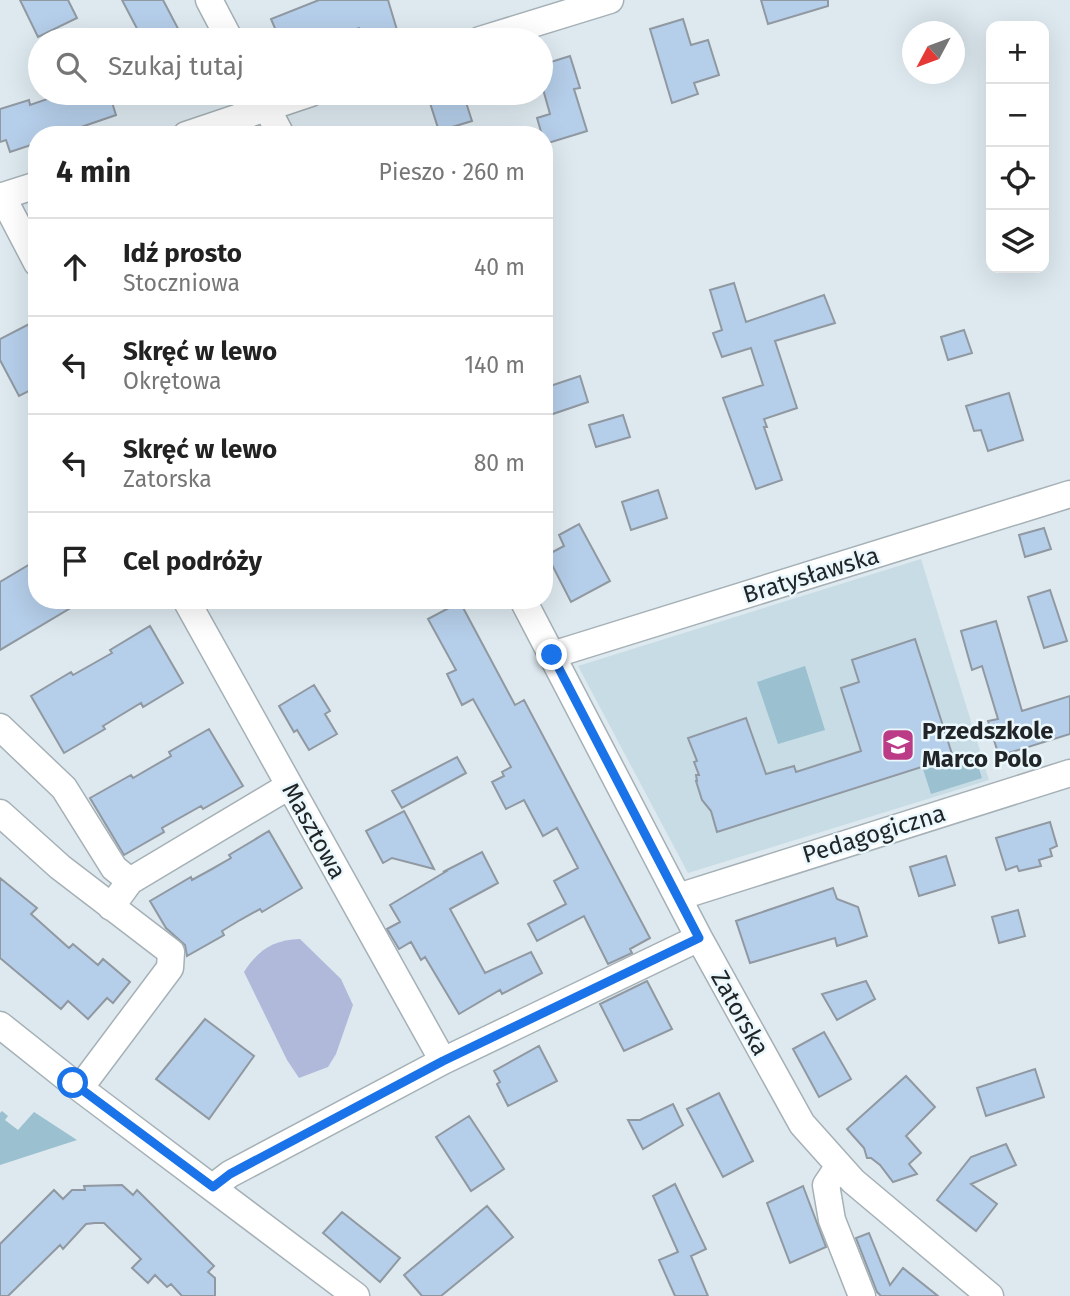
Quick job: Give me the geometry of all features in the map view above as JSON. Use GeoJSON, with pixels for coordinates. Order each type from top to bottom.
{"type":"FeatureCollection","features":[{"type":"Feature","properties":{"kind":"street"},"geometry":{"type":"LineString","coordinates":[[209,0],[224,28]]}},
{"type":"Feature","properties":{"kind":"street"},"geometry":{"type":"LineString","coordinates":[[519,28],[610,0]]}},
{"type":"Feature","properties":{"kind":"street"},"geometry":{"type":"LineString","coordinates":[[206,126],[251,105]]}},
{"type":"Feature","properties":{"kind":"street"},"geometry":{"type":"LineString","coordinates":[[265,105],[276,126]]}},
{"type":"Feature","properties":{"kind":"street"},"geometry":{"type":"LineString","coordinates":[[28,188],[1,196],[28,246]]}},
{"type":"Feature","properties":{"kind":"street","name":"Bratysławska"},"geometry":{"type":"LineString","coordinates":[[552,655],[1070,494]]}},
{"type":"Feature","properties":{"kind":"street","name":"Masztowa"},"geometry":{"type":"LineString","coordinates":[[191,609],[443,1061]]}},
{"type":"Feature","properties":{"kind":"street","name":"Zatorska"},"geometry":{"type":"LineString","coordinates":[[528,609],[699,938],[802,1124],[838,1167],[990,1296]]}},
{"type":"Feature","properties":{"kind":"street"},"geometry":{"type":"LineString","coordinates":[[0,727],[64,788],[114,868],[130,881]]}},
{"type":"Feature","properties":{"kind":"street","name":"Pedagogiczna"},"geometry":{"type":"LineString","coordinates":[[678,897],[1070,773]]}},
{"type":"Feature","properties":{"kind":"street"},"geometry":{"type":"LineString","coordinates":[[111,907],[130,881],[289,786]]}},
{"type":"Feature","properties":{"kind":"street"},"geometry":{"type":"LineString","coordinates":[[0,813],[60,867],[171,952],[170,968],[80,1088]]}},
{"type":"Feature","properties":{"kind":"street"},"geometry":{"type":"LineString","coordinates":[[213,1187],[230,1174],[443,1061],[699,938]]}},
{"type":"Feature","properties":{"kind":"street"},"geometry":{"type":"LineString","coordinates":[[0,1025],[356,1296]]}},
{"type":"Feature","properties":{"kind":"street"},"geometry":{"type":"LineString","coordinates":[[838,1167],[826,1185],[832,1220],[862,1296]]}},
{"type":"Feature","properties":{"kind":"shaded area"},"geometry":{"type":"Polygon","coordinates":[[[921,559],[989,780],[688,873],[578,666],[921,559]]]}},
{"type":"Feature","properties":{"kind":"shaded area"},"geometry":{"type":"Polygon","coordinates":[[[805,666],[825,730],[778,744],[757,682],[805,666]]]}},
{"type":"Feature","properties":{"kind":"shaded area"},"geometry":{"type":"Polygon","coordinates":[[[974,753],[982,778],[931,794],[923,769],[974,753]]]}},
{"type":"Feature","properties":{"kind":"shaded area"},"geometry":{"type":"Polygon","coordinates":[[[300,939],[341,979],[353,1005],[336,1054],[328,1067],[299,1078],[287,1060],[244,972],[267,948],[282,941],[300,939]]]}},
{"type":"Feature","properties":{"kind":"shaded area"},"geometry":{"type":"Polygon","coordinates":[[[2,1111],[8,1116],[5,1120],[18,1130],[34,1112],[77,1140],[0,1165],[2,1111]]]}},
{"type":"Feature","properties":{"kind":"building"},"geometry":{"type":"Polygon","coordinates":[[[20,0],[68,0],[77,18],[56,28],[34,28],[20,0]]]}},
{"type":"Feature","properties":{"kind":"building"},"geometry":{"type":"Polygon","coordinates":[[[122,0],[163,0],[178,28],[137,28],[122,0]]]}},
{"type":"Feature","properties":{"kind":"building"},"geometry":{"type":"Polygon","coordinates":[[[319,0],[388,0],[396,28],[275,28],[271,19],[319,0]]]}},
{"type":"Feature","properties":{"kind":"building"},"geometry":{"type":"Polygon","coordinates":[[[761,0],[828,0],[828,6],[768,24],[761,0]]]}},
{"type":"Feature","properties":{"kind":"building"},"geometry":{"type":"Polygon","coordinates":[[[683,19],[691,45],[708,40],[719,75],[694,83],[698,94],[672,103],[650,29],[683,19]]]}},
{"type":"Feature","properties":{"kind":"building"},"geometry":{"type":"Polygon","coordinates":[[[570,56],[580,88],[574,89],[587,131],[553,142],[553,126],[539,126],[537,118],[550,114],[547,105],[553,105],[553,61],[570,56]]]}},
{"type":"Feature","properties":{"kind":"building"},"geometry":{"type":"Polygon","coordinates":[[[28,100],[28,105],[113,105],[116,115],[84,126],[28,126],[28,146],[10,152],[6,140],[0,142],[0,109],[28,100]]]}},
{"type":"Feature","properties":{"kind":"building"},"geometry":{"type":"Polygon","coordinates":[[[431,105],[467,105],[472,121],[456,126],[437,126],[431,105]]]}},
{"type":"Feature","properties":{"kind":"building"},"geometry":{"type":"Polygon","coordinates":[[[734,283],[746,322],[824,295],[835,323],[775,341],[797,408],[764,419],[767,427],[764,427],[782,480],[756,489],[723,398],[763,385],[751,348],[722,357],[713,333],[722,330],[710,290],[734,283]]]}},
{"type":"Feature","properties":{"kind":"building"},"geometry":{"type":"Polygon","coordinates":[[[28,325],[28,392],[19,396],[0,360],[0,339],[28,325]]]}},
{"type":"Feature","properties":{"kind":"building"},"geometry":{"type":"Polygon","coordinates":[[[964,330],[972,353],[948,360],[941,337],[964,330]]]}},
{"type":"Feature","properties":{"kind":"building"},"geometry":{"type":"Polygon","coordinates":[[[580,376],[588,402],[553,414],[553,385],[580,376]]]}},
{"type":"Feature","properties":{"kind":"building"},"geometry":{"type":"Polygon","coordinates":[[[1009,393],[1023,440],[988,451],[981,430],[974,431],[966,406],[1009,393]]]}},
{"type":"Feature","properties":{"kind":"building"},"geometry":{"type":"Polygon","coordinates":[[[623,415],[630,437],[596,447],[589,425],[623,415]]]}},
{"type":"Feature","properties":{"kind":"building"},"geometry":{"type":"Polygon","coordinates":[[[658,490],[667,518],[631,530],[622,502],[658,490]]]}},
{"type":"Feature","properties":{"kind":"building"},"geometry":{"type":"Polygon","coordinates":[[[579,524],[610,581],[571,602],[553,567],[553,552],[564,546],[559,535],[579,524]]]}},
{"type":"Feature","properties":{"kind":"building"},"geometry":{"type":"Polygon","coordinates":[[[1044,528],[1051,549],[1025,557],[1019,535],[1044,528]]]}},
{"type":"Feature","properties":{"kind":"building"},"geometry":{"type":"Polygon","coordinates":[[[28,565],[28,609],[69,609],[0,650],[0,582],[28,565]]]}},
{"type":"Feature","properties":{"kind":"building"},"geometry":{"type":"Polygon","coordinates":[[[1050,590],[1067,641],[1044,648],[1028,597],[1050,590]]]}},
{"type":"Feature","properties":{"kind":"building"},"geometry":{"type":"Polygon","coordinates":[[[447,609],[464,609],[515,705],[524,700],[650,938],[630,949],[632,953],[608,964],[584,916],[537,941],[528,924],[566,904],[554,881],[578,868],[557,828],[543,836],[524,800],[506,809],[492,782],[504,776],[502,772],[511,767],[473,699],[462,705],[447,674],[456,670],[428,619],[447,609]]]}},
{"type":"Feature","properties":{"kind":"building"},"geometry":{"type":"Polygon","coordinates":[[[996,621],[1022,711],[1070,696],[1070,734],[999,756],[988,721],[998,719],[982,666],[972,670],[961,631],[996,621]]]}},
{"type":"Feature","properties":{"kind":"building"},"geometry":{"type":"Polygon","coordinates":[[[150,626],[183,683],[143,707],[141,703],[103,726],[105,729],[64,753],[31,696],[71,672],[73,675],[112,653],[110,650],[150,626]]]}},
{"type":"Feature","properties":{"kind":"building"},"geometry":{"type":"Polygon","coordinates":[[[915,639],[953,757],[717,832],[711,811],[702,800],[696,781],[696,775],[699,775],[694,762],[697,761],[688,738],[746,718],[766,774],[794,766],[796,772],[861,751],[841,688],[859,682],[852,660],[915,639]]]}},
{"type":"Feature","properties":{"kind":"building"},"geometry":{"type":"Polygon","coordinates":[[[314,685],[330,711],[325,714],[337,734],[309,750],[297,730],[294,732],[279,706],[314,685]]]}},
{"type":"Feature","properties":{"kind":"building"},"geometry":{"type":"Polygon","coordinates":[[[209,729],[243,786],[162,828],[164,832],[124,855],[90,798],[171,756],[169,752],[209,729]]]}},
{"type":"Feature","properties":{"kind":"building"},"geometry":{"type":"Polygon","coordinates":[[[457,757],[466,773],[402,808],[392,791],[457,757]]]}},
{"type":"Feature","properties":{"kind":"building"},"geometry":{"type":"Polygon","coordinates":[[[404,811],[434,869],[392,858],[383,863],[366,831],[404,811]]]}},
{"type":"Feature","properties":{"kind":"building"},"geometry":{"type":"Polygon","coordinates":[[[1050,822],[1057,846],[1050,849],[1052,856],[1039,860],[1041,866],[1019,871],[1017,866],[1006,870],[996,838],[1050,822]]]}},
{"type":"Feature","properties":{"kind":"building"},"geometry":{"type":"Polygon","coordinates":[[[269,831],[302,888],[262,912],[260,909],[240,920],[222,931],[224,935],[187,956],[185,945],[166,928],[150,901],[231,858],[229,855],[269,831]]]}},
{"type":"Feature","properties":{"kind":"building"},"geometry":{"type":"Polygon","coordinates":[[[482,852],[498,883],[450,909],[485,973],[531,952],[542,973],[502,994],[500,990],[459,1014],[425,957],[421,960],[411,942],[399,949],[387,929],[400,922],[390,905],[443,872],[482,852]]]}},
{"type":"Feature","properties":{"kind":"building"},"geometry":{"type":"Polygon","coordinates":[[[946,856],[955,885],[919,896],[910,867],[946,856]]]}},
{"type":"Feature","properties":{"kind":"building"},"geometry":{"type":"Polygon","coordinates":[[[0,878],[37,908],[31,914],[69,948],[73,944],[98,965],[103,959],[130,982],[113,1003],[107,998],[88,1019],[68,1001],[61,1009],[0,958],[0,878]]]}},
{"type":"Feature","properties":{"kind":"building"},"geometry":{"type":"Polygon","coordinates":[[[833,888],[837,899],[858,907],[867,936],[837,946],[835,938],[750,963],[736,921],[833,888]]]}},
{"type":"Feature","properties":{"kind":"building"},"geometry":{"type":"Polygon","coordinates":[[[1018,910],[1025,936],[999,943],[992,917],[1018,910]]]}},
{"type":"Feature","properties":{"kind":"building"},"geometry":{"type":"Polygon","coordinates":[[[647,981],[672,1029],[624,1051],[600,1004],[647,981]]]}},
{"type":"Feature","properties":{"kind":"building"},"geometry":{"type":"Polygon","coordinates":[[[866,981],[875,999],[837,1020],[822,994],[866,981]]]}},
{"type":"Feature","properties":{"kind":"building"},"geometry":{"type":"Polygon","coordinates":[[[205,1019],[254,1056],[209,1119],[156,1079],[205,1019]]]}},
{"type":"Feature","properties":{"kind":"building"},"geometry":{"type":"Polygon","coordinates":[[[824,1032],[851,1079],[819,1097],[793,1049],[824,1032]]]}},
{"type":"Feature","properties":{"kind":"building"},"geometry":{"type":"Polygon","coordinates":[[[539,1046],[557,1081],[508,1106],[494,1071],[539,1046]]]}},
{"type":"Feature","properties":{"kind":"building"},"geometry":{"type":"Polygon","coordinates":[[[1035,1069],[1044,1097],[986,1116],[977,1088],[1035,1069]]]}},
{"type":"Feature","properties":{"kind":"building"},"geometry":{"type":"Polygon","coordinates":[[[906,1076],[935,1107],[906,1136],[921,1153],[909,1164],[917,1174],[893,1182],[880,1165],[867,1158],[864,1148],[847,1129],[906,1076]]]}},
{"type":"Feature","properties":{"kind":"building"},"geometry":{"type":"Polygon","coordinates":[[[719,1093],[753,1161],[723,1177],[687,1109],[719,1093]]]}},
{"type":"Feature","properties":{"kind":"building"},"geometry":{"type":"Polygon","coordinates":[[[673,1104],[683,1125],[643,1149],[628,1120],[640,1120],[673,1104]]]}},
{"type":"Feature","properties":{"kind":"building"},"geometry":{"type":"Polygon","coordinates":[[[469,1116],[504,1169],[471,1191],[436,1137],[469,1116]]]}},
{"type":"Feature","properties":{"kind":"building"},"geometry":{"type":"Polygon","coordinates":[[[1006,1144],[1016,1165],[971,1184],[997,1204],[976,1231],[937,1200],[971,1157],[1006,1144]]]}},
{"type":"Feature","properties":{"kind":"building"},"geometry":{"type":"Polygon","coordinates":[[[675,1184],[706,1249],[691,1256],[708,1296],[675,1296],[659,1260],[678,1252],[653,1196],[675,1184]]]}},
{"type":"Feature","properties":{"kind":"building"},"geometry":{"type":"Polygon","coordinates":[[[122,1185],[133,1195],[137,1190],[214,1266],[208,1272],[215,1278],[215,1296],[182,1296],[171,1284],[167,1287],[155,1275],[148,1283],[132,1268],[141,1259],[104,1223],[95,1223],[86,1224],[63,1249],[60,1245],[8,1296],[0,1296],[0,1244],[54,1190],[63,1199],[72,1190],[85,1190],[84,1186],[122,1185]]]}},
{"type":"Feature","properties":{"kind":"building"},"geometry":{"type":"Polygon","coordinates":[[[803,1186],[826,1247],[790,1263],[767,1203],[803,1186]]]}},
{"type":"Feature","properties":{"kind":"building"},"geometry":{"type":"Polygon","coordinates":[[[487,1206],[513,1237],[441,1296],[422,1296],[404,1275],[487,1206]]]}},
{"type":"Feature","properties":{"kind":"building"},"geometry":{"type":"Polygon","coordinates":[[[342,1212],[400,1258],[380,1282],[323,1233],[342,1212]]]}},
{"type":"Feature","properties":{"kind":"building"},"geometry":{"type":"Polygon","coordinates":[[[869,1233],[890,1285],[903,1268],[938,1296],[881,1296],[856,1238],[869,1233]]]}},
{"type":"Feature","properties":{"kind":"place","name":"Przedszkole Marco Polo"},"geometry":{"type":"Point","coordinates":[898,745]}},
{"type":"Feature","properties":{"kind":"route"},"geometry":{"type":"LineString","coordinates":[[73,1083],[213,1187],[230,1174],[443,1061],[699,938],[552,655]]}}]}
